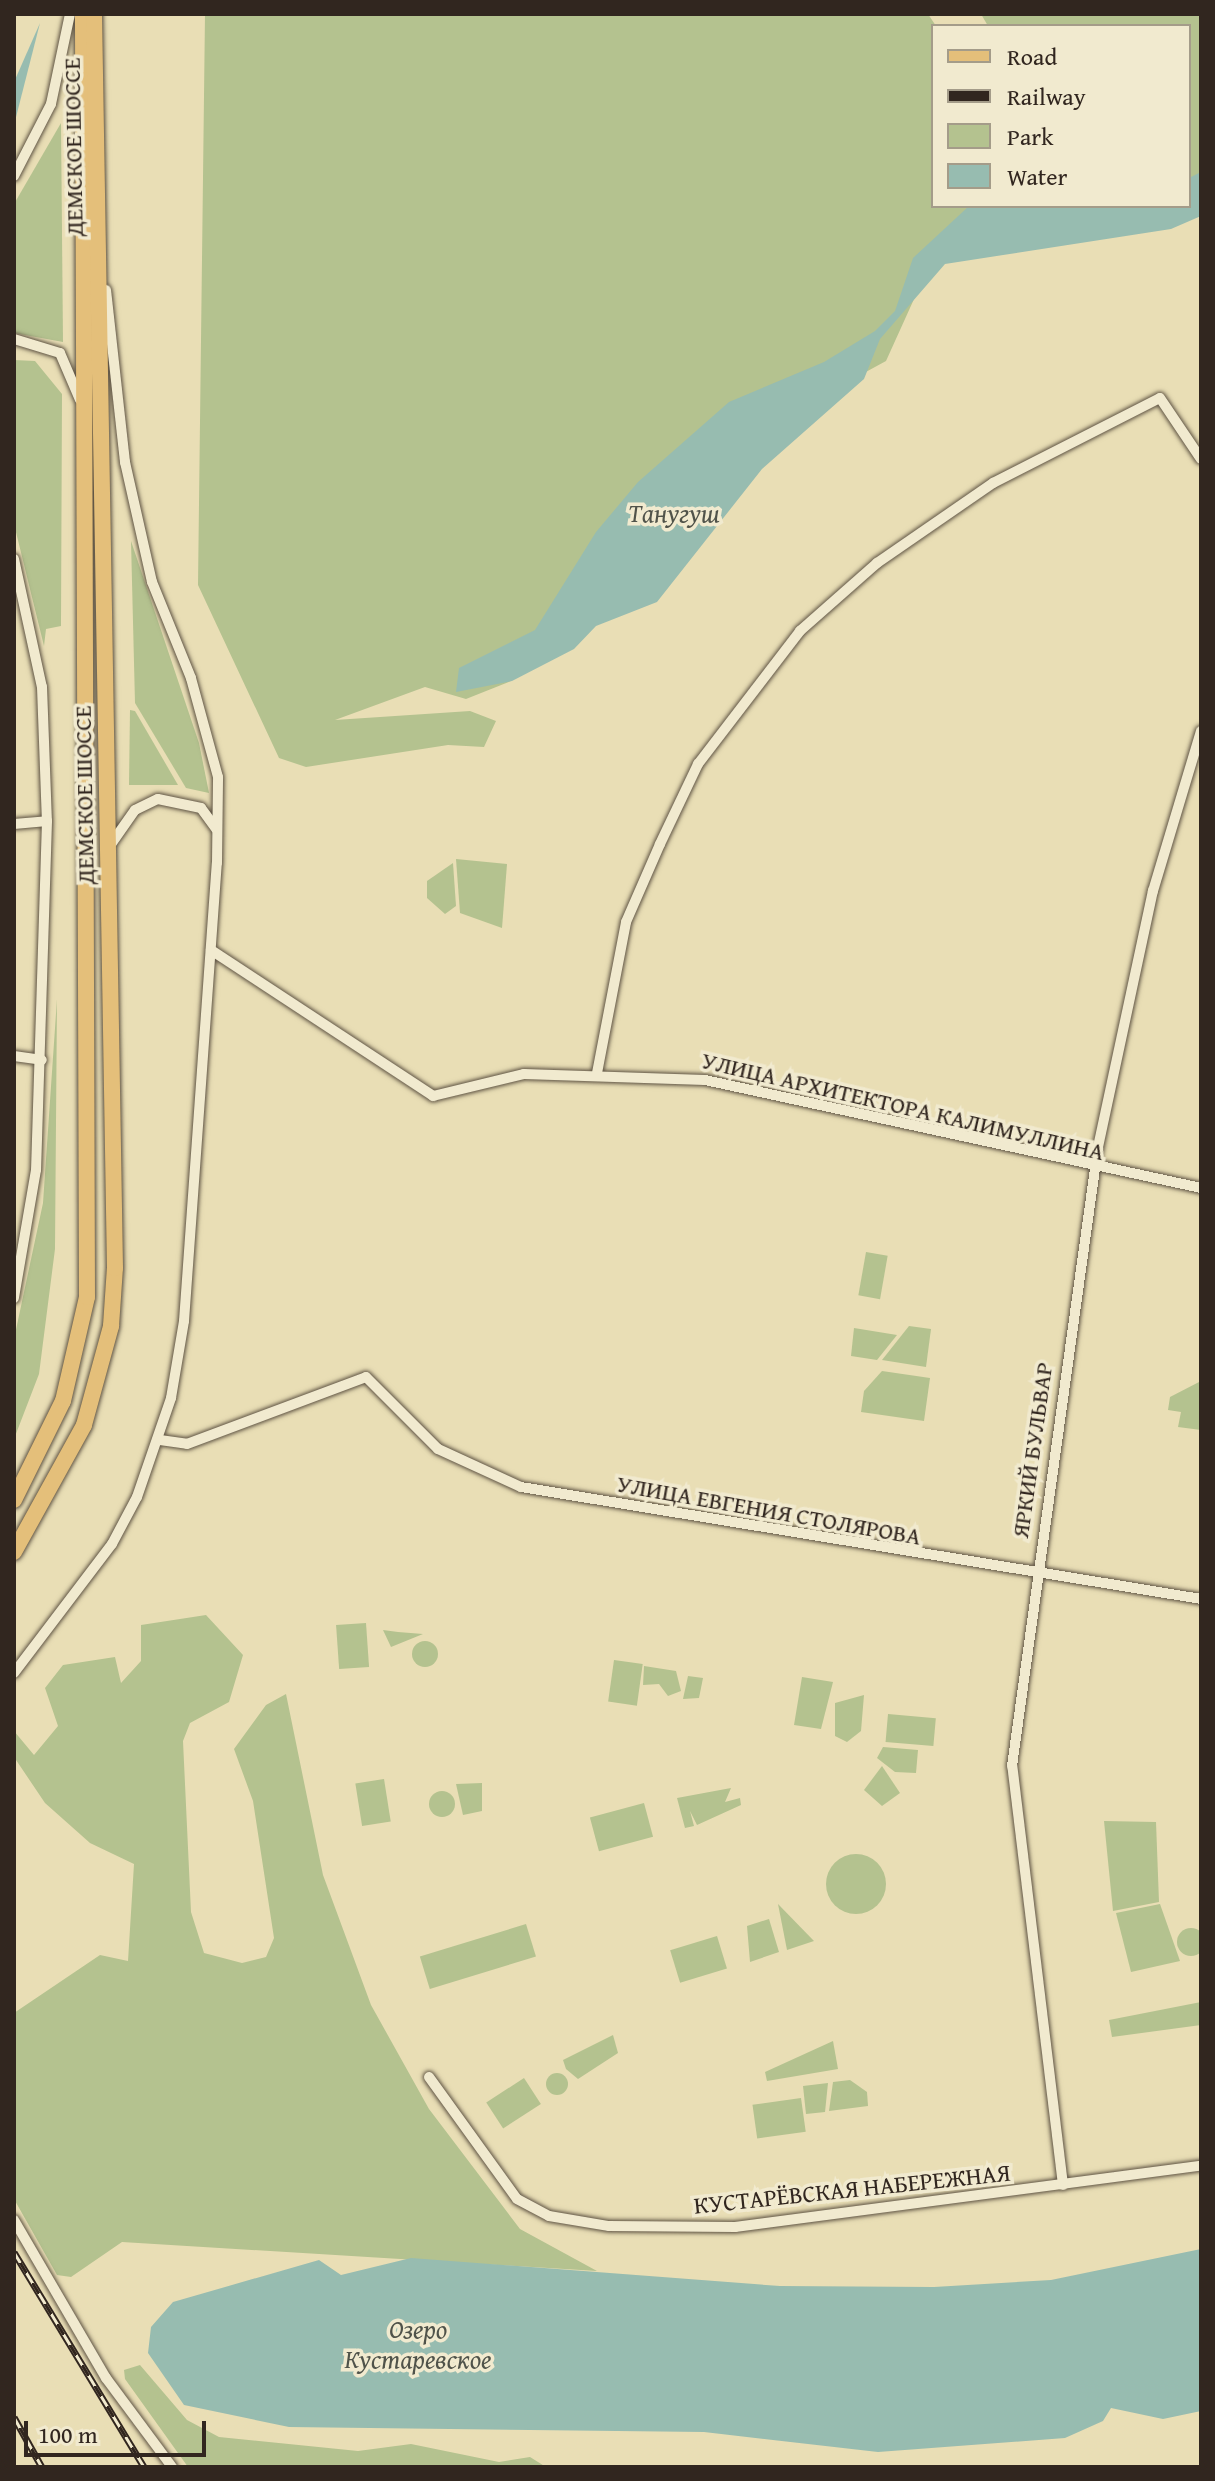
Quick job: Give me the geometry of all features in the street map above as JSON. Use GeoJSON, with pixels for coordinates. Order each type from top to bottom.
{"type":"FeatureCollection","features":[{"type":"Feature","properties":{"kind":"main road","name":"ДЕМСКОЕ ШОССЕ"},"geometry":{"type":"LineString","coordinates":[[14,1500],[63,1401],[87,1297],[87,469],[83,14]]}},
{"type":"Feature","properties":{"kind":"main road","name":"ДЕМСКОЕ ШОССЕ"},"geometry":{"type":"LineString","coordinates":[[14,1552],[84,1425],[111,1326],[109,847],[94,14]]}},
{"type":"Feature","properties":{"kind":"street"},"geometry":{"type":"LineString","coordinates":[[14,176],[51,104],[70,14]]}},
{"type":"Feature","properties":{"kind":"street"},"geometry":{"type":"LineString","coordinates":[[14,1673],[112,1544],[160,1440],[184,1321],[217,863],[218,777],[191,678],[152,582],[125,462],[99,217]]}},
{"type":"Feature","properties":{"kind":"street"},"geometry":{"type":"LineString","coordinates":[[14,339],[60,353],[80,402],[87,469]]}},
{"type":"Feature","properties":{"kind":"street"},"geometry":{"type":"LineString","coordinates":[[597,1073],[626,922],[660,844],[698,764],[800,631],[877,563],[993,483],[1160,398],[1201,459]]}},
{"type":"Feature","properties":{"kind":"street"},"geometry":{"type":"LineString","coordinates":[[14,559],[42,687],[47,821],[42,1060],[29,1232],[14,1298]]}},
{"type":"Feature","properties":{"kind":"street","name":"ЯРКИЙ БУЛЬВАР"},"geometry":{"type":"LineString","coordinates":[[1063,2185],[1011,1791],[1035,1576],[1094,1169],[1153,891],[1201,731]]}},
{"type":"Feature","properties":{"kind":"street"},"geometry":{"type":"LineString","coordinates":[[109,847],[135,810],[178,798],[216,824],[217,863]]}},
{"type":"Feature","properties":{"kind":"street"},"geometry":{"type":"LineString","coordinates":[[14,824],[47,821]]}},
{"type":"Feature","properties":{"kind":"street","name":"УЛИЦА АРХИТЕКТОРА КАЛИМУЛЛИНА"},"geometry":{"type":"LineString","coordinates":[[211,950],[433,1096],[524,1074],[597,1073],[740,1085],[1094,1169],[1201,1188]]}},
{"type":"Feature","properties":{"kind":"street"},"geometry":{"type":"LineString","coordinates":[[14,1056],[42,1060]]}},
{"type":"Feature","properties":{"kind":"street","name":"УЛИЦА ЕВГЕНИЯ СТОЛЯРОВА"},"geometry":{"type":"LineString","coordinates":[[160,1440],[187,1444],[366,1377],[438,1449],[521,1487],[1035,1576],[1201,1599]]}},
{"type":"Feature","properties":{"kind":"street","name":"КУСТАРЁВСКАЯ НАБЕРЕЖНАЯ"},"geometry":{"type":"LineString","coordinates":[[429,2077],[506,2188],[556,2218],[624,2227],[727,2227],[1201,2166]]}},
{"type":"Feature","properties":{"kind":"street"},"geometry":{"type":"LineString","coordinates":[[14,2220],[106,2378],[172,2467]]}},
{"type":"Feature","properties":{"kind":"green space"},"geometry":{"type":"Polygon","coordinates":[[[205,14],[928,14],[935,24],[931,24],[931,208],[987,208],[924,277],[886,361],[752,434],[511,681],[466,699],[425,687],[335,720],[470,711],[496,721],[484,747],[448,745],[306,767],[279,758],[198,585],[205,14]]]}},
{"type":"Feature","properties":{"kind":"green space"},"geometry":{"type":"Polygon","coordinates":[[[981,14],[1201,14],[1201,190],[1191,191],[1191,24],[987,24],[981,14]]]}},
{"type":"Feature","properties":{"kind":"green space"},"geometry":{"type":"Polygon","coordinates":[[[61,123],[63,342],[14,333],[14,204],[61,123]]]}},
{"type":"Feature","properties":{"kind":"green space"},"geometry":{"type":"Polygon","coordinates":[[[14,360],[35,361],[62,394],[61,626],[46,629],[44,646],[14,524],[14,360]]]}},
{"type":"Feature","properties":{"kind":"green space"},"geometry":{"type":"Polygon","coordinates":[[[131,541],[199,743],[209,793],[186,788],[135,703],[131,541]]]}},
{"type":"Feature","properties":{"kind":"green space"},"geometry":{"type":"Polygon","coordinates":[[[130,710],[135,711],[178,785],[129,785],[130,710]]]}},
{"type":"Feature","properties":{"kind":"green space"},"geometry":{"type":"Polygon","coordinates":[[[456,859],[507,864],[502,928],[460,913],[456,859]]]}},
{"type":"Feature","properties":{"kind":"green space"},"geometry":{"type":"Polygon","coordinates":[[[453,863],[456,906],[445,914],[427,898],[427,881],[453,863]]]}},
{"type":"Feature","properties":{"kind":"green space"},"geometry":{"type":"Polygon","coordinates":[[[57,999],[55,1249],[39,1374],[14,1439],[14,1339],[43,1203],[57,999]]]}},
{"type":"Feature","properties":{"kind":"green space"},"geometry":{"type":"Polygon","coordinates":[[[866,1252],[888,1256],[880,1299],[858,1295],[866,1252]]]}},
{"type":"Feature","properties":{"kind":"green space"},"geometry":{"type":"Polygon","coordinates":[[[909,1326],[931,1329],[926,1367],[882,1360],[909,1326]]]}},
{"type":"Feature","properties":{"kind":"green space"},"geometry":{"type":"Polygon","coordinates":[[[854,1328],[897,1335],[877,1360],[851,1356],[854,1328]]]}},
{"type":"Feature","properties":{"kind":"green space"},"geometry":{"type":"Polygon","coordinates":[[[882,1371],[930,1378],[924,1421],[861,1412],[864,1391],[882,1371]]]}},
{"type":"Feature","properties":{"kind":"green space"},"geometry":{"type":"Polygon","coordinates":[[[1201,1381],[1201,1430],[1178,1427],[1181,1412],[1168,1410],[1170,1397],[1201,1381]]]}},
{"type":"Feature","properties":{"kind":"green space"},"geometry":{"type":"Polygon","coordinates":[[[206,1615],[243,1655],[229,1702],[190,1723],[183,1741],[191,1912],[204,1953],[242,1963],[266,1957],[274,1938],[253,1801],[234,1749],[266,1705],[286,1694],[323,1875],[371,2005],[429,2109],[520,2229],[597,2271],[122,2242],[71,2277],[57,2275],[14,2199],[14,2013],[100,1955],[128,1961],[134,1864],[90,1843],[45,1803],[14,1757],[14,1731],[34,1755],[58,1726],[45,1688],[63,1665],[115,1657],[121,1683],[141,1661],[141,1625],[206,1615]]]}},
{"type":"Feature","properties":{"kind":"green space"},"geometry":{"type":"Polygon","coordinates":[[[366,1623],[369,1667],[339,1669],[336,1625],[366,1623]]]}},
{"type":"Feature","properties":{"kind":"green space"},"geometry":{"type":"Polygon","coordinates":[[[383,1630],[398,1632],[423,1634],[391,1647],[383,1630]]]}},
{"type":"Feature","properties":{"kind":"green space"},"geometry":{"type":"Polygon","coordinates":[[[425,1641],[434,1645],[438,1654],[434,1663],[425,1667],[416,1663],[412,1654],[416,1645],[425,1641]]]}},
{"type":"Feature","properties":{"kind":"green space"},"geometry":{"type":"Polygon","coordinates":[[[614,1660],[643,1664],[637,1706],[608,1702],[614,1660]]]}},
{"type":"Feature","properties":{"kind":"green space"},"geometry":{"type":"Polygon","coordinates":[[[644,1666],[676,1671],[681,1691],[668,1696],[659,1684],[643,1685],[644,1666]]]}},
{"type":"Feature","properties":{"kind":"green space"},"geometry":{"type":"Polygon","coordinates":[[[688,1676],[703,1678],[699,1698],[683,1699],[688,1676]]]}},
{"type":"Feature","properties":{"kind":"green space"},"geometry":{"type":"Polygon","coordinates":[[[802,1677],[833,1682],[821,1729],[794,1725],[802,1677]]]}},
{"type":"Feature","properties":{"kind":"green space"},"geometry":{"type":"Polygon","coordinates":[[[864,1695],[861,1731],[847,1742],[835,1736],[835,1703],[864,1695]]]}},
{"type":"Feature","properties":{"kind":"green space"},"geometry":{"type":"Polygon","coordinates":[[[888,1714],[936,1718],[933,1746],[886,1742],[888,1714]]]}},
{"type":"Feature","properties":{"kind":"green space"},"geometry":{"type":"Polygon","coordinates":[[[883,1747],[918,1750],[916,1773],[895,1772],[877,1758],[883,1747]]]}},
{"type":"Feature","properties":{"kind":"green space"},"geometry":{"type":"Polygon","coordinates":[[[882,1766],[900,1793],[882,1806],[864,1790],[882,1766]]]}},
{"type":"Feature","properties":{"kind":"green space"},"geometry":{"type":"Polygon","coordinates":[[[384,1779],[391,1821],[362,1826],[355,1784],[384,1779]]]}},
{"type":"Feature","properties":{"kind":"green space"},"geometry":{"type":"Polygon","coordinates":[[[482,1783],[482,1811],[463,1815],[456,1784],[482,1783]]]}},
{"type":"Feature","properties":{"kind":"green space"},"geometry":{"type":"Polygon","coordinates":[[[731,1788],[725,1802],[740,1798],[741,1805],[697,1825],[690,1811],[694,1826],[685,1828],[677,1798],[731,1788]]]}},
{"type":"Feature","properties":{"kind":"green space"},"geometry":{"type":"Polygon","coordinates":[[[442,1791],[451,1795],[455,1804],[451,1813],[442,1817],[433,1813],[429,1804],[433,1795],[442,1791]]]}},
{"type":"Feature","properties":{"kind":"green space"},"geometry":{"type":"Polygon","coordinates":[[[644,1803],[653,1837],[599,1851],[590,1817],[644,1803]]]}},
{"type":"Feature","properties":{"kind":"green space"},"geometry":{"type":"Polygon","coordinates":[[[1104,1821],[1156,1822],[1159,1902],[1113,1911],[1104,1821]]]}},
{"type":"Feature","properties":{"kind":"green space"},"geometry":{"type":"Polygon","coordinates":[[[856,1854],[867,1856],[877,1863],[884,1873],[884,1895],[877,1905],[867,1912],[856,1914],[845,1912],[835,1905],[828,1895],[826,1884],[828,1873],[835,1863],[845,1856],[856,1854]]]}},
{"type":"Feature","properties":{"kind":"green space"},"geometry":{"type":"Polygon","coordinates":[[[778,1904],[814,1941],[787,1950],[778,1904]]]}},
{"type":"Feature","properties":{"kind":"green space"},"geometry":{"type":"Polygon","coordinates":[[[1160,1904],[1180,1961],[1131,1972],[1116,1913],[1160,1904]]]}},
{"type":"Feature","properties":{"kind":"green space"},"geometry":{"type":"Polygon","coordinates":[[[769,1919],[779,1952],[750,1962],[747,1926],[769,1919]]]}},
{"type":"Feature","properties":{"kind":"green space"},"geometry":{"type":"Polygon","coordinates":[[[526,1924],[536,1957],[430,1989],[420,1956],[526,1924]]]}},
{"type":"Feature","properties":{"kind":"green space"},"geometry":{"type":"Polygon","coordinates":[[[1191,1928],[1201,1932],[1205,1942],[1201,1952],[1191,1956],[1181,1952],[1177,1942],[1181,1932],[1191,1928]]]}},
{"type":"Feature","properties":{"kind":"green space"},"geometry":{"type":"Polygon","coordinates":[[[717,1936],[727,1969],[680,1983],[670,1950],[717,1936]]]}},
{"type":"Feature","properties":{"kind":"green space"},"geometry":{"type":"Polygon","coordinates":[[[1201,2002],[1201,2025],[1112,2037],[1109,2020],[1201,2002]]]}},
{"type":"Feature","properties":{"kind":"green space"},"geometry":{"type":"Polygon","coordinates":[[[613,2035],[618,2053],[578,2079],[566,2069],[563,2060],[613,2035]]]}},
{"type":"Feature","properties":{"kind":"green space"},"geometry":{"type":"Polygon","coordinates":[[[833,2041],[838,2069],[767,2081],[765,2072],[833,2041]]]}},
{"type":"Feature","properties":{"kind":"green space"},"geometry":{"type":"Polygon","coordinates":[[[557,2073],[568,2084],[557,2095],[546,2084],[557,2073]]]}},
{"type":"Feature","properties":{"kind":"green space"},"geometry":{"type":"Polygon","coordinates":[[[524,2078],[541,2104],[503,2129],[486,2103],[524,2078]]]}},
{"type":"Feature","properties":{"kind":"green space"},"geometry":{"type":"Polygon","coordinates":[[[850,2080],[867,2092],[868,2106],[829,2111],[833,2082],[850,2080]]]}},
{"type":"Feature","properties":{"kind":"green space"},"geometry":{"type":"Polygon","coordinates":[[[828,2083],[825,2112],[806,2114],[803,2086],[828,2083]]]}},
{"type":"Feature","properties":{"kind":"green space"},"geometry":{"type":"Polygon","coordinates":[[[801,2098],[806,2132],[757,2138],[752,2105],[801,2098]]]}},
{"type":"Feature","properties":{"kind":"green space"},"geometry":{"type":"Polygon","coordinates":[[[140,2365],[187,2420],[219,2437],[358,2451],[411,2444],[499,2462],[530,2457],[546,2467],[188,2467],[125,2379],[124,2370],[140,2365]]]}},
{"type":"Feature","properties":{"kind":"water"},"geometry":{"type":"Polygon","coordinates":[[[40,23],[14,125],[14,82],[40,23]]]}},
{"type":"Feature","properties":{"kind":"water","name":"Танугуш"},"geometry":{"type":"Polygon","coordinates":[[[1201,172],[1201,216],[1171,229],[945,264],[880,339],[864,379],[762,469],[657,602],[596,626],[574,649],[512,681],[456,692],[459,668],[535,630],[596,532],[638,482],[729,402],[824,362],[875,331],[895,311],[913,258],[967,208],[1191,208],[1191,177],[1201,172]]]}},
{"type":"Feature","properties":{"kind":"water","name":"Озеро Кустаревское"},"geometry":{"type":"Polygon","coordinates":[[[1201,2249],[1201,2411],[1163,2419],[1111,2408],[1103,2421],[1065,2438],[878,2452],[704,2432],[289,2427],[184,2405],[148,2353],[151,2327],[173,2302],[319,2260],[341,2275],[411,2258],[780,2286],[934,2287],[1051,2280],[1201,2249]]]}},
{"type":"Feature","properties":{"kind":"railway"},"geometry":{"type":"LineString","coordinates":[[14,2252],[144,2467]]}},
{"type":"Feature","properties":{"kind":"railway"},"geometry":{"type":"LineString","coordinates":[[14,2417],[42,2467]]}}]}
